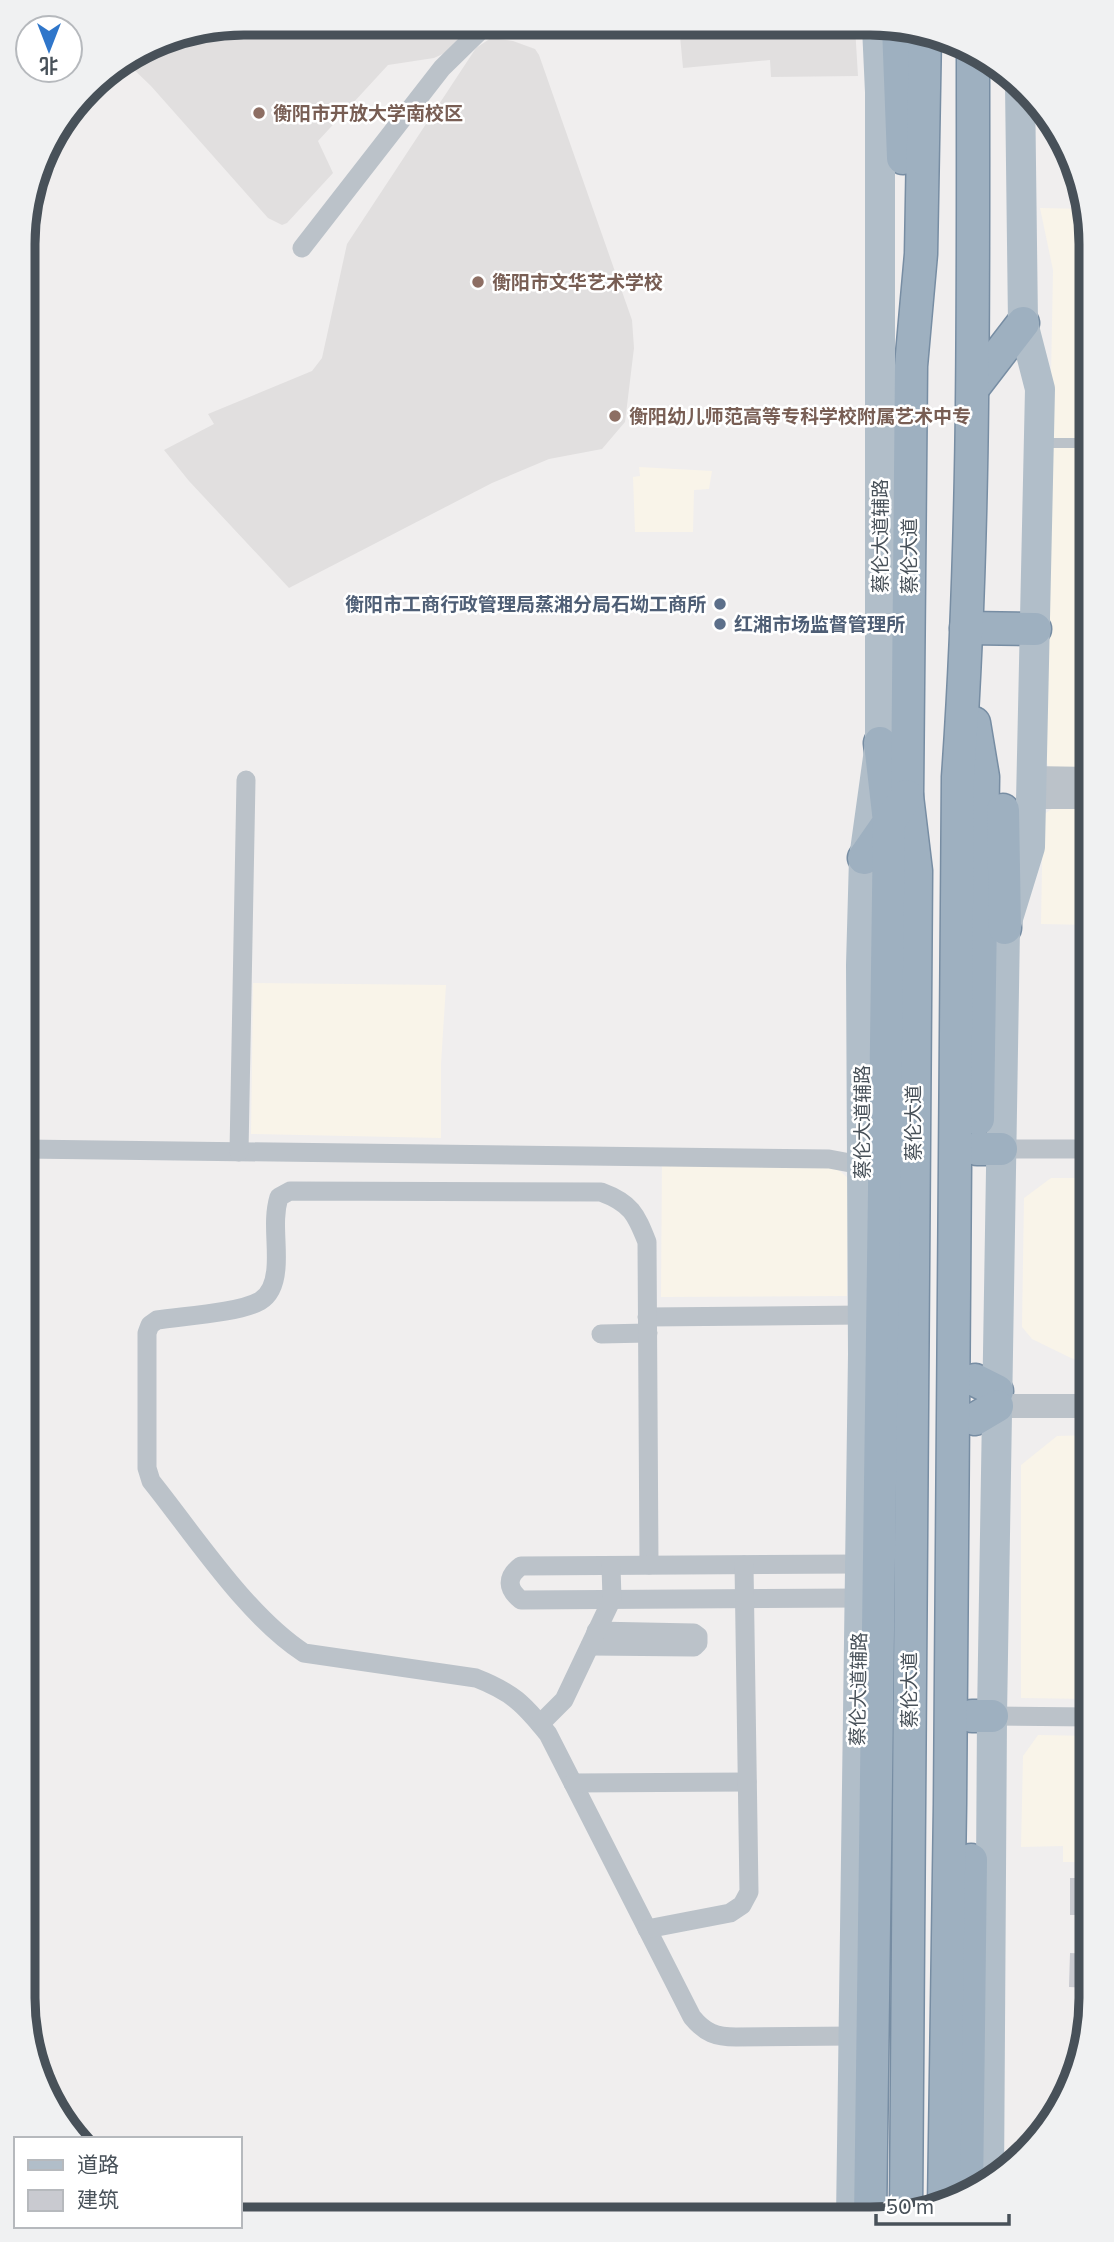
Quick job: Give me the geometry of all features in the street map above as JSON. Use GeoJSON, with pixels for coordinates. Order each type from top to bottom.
{"type":"FeatureCollection","features":[{"type":"Feature","properties":{"kind":"highway"},"geometry":{"type":"LineString","coordinates":[[898,37],[911,366]]}},
{"type":"Feature","properties":{"kind":"highway","name":"蔡伦大道"},"geometry":{"type":"LineString","coordinates":[[906,2204],[916,871],[907,796],[911,366],[921,254],[925,43]]}},
{"type":"Feature","properties":{"kind":"highway"},"geometry":{"type":"LineString","coordinates":[[944,2193],[958,777],[966,671],[973,388],[973,63]]}},
{"type":"Feature","properties":{"kind":"highway"},"geometry":{"type":"LineString","coordinates":[[973,388],[988,247],[995,77]]}},
{"type":"Feature","properties":{"kind":"highway"},"geometry":{"type":"LineString","coordinates":[[973,388],[1023,323]]}},
{"type":"Feature","properties":{"kind":"highway"},"geometry":{"type":"LineString","coordinates":[[966,628],[1035,629]]}},
{"type":"Feature","properties":{"kind":"highway"},"geometry":{"type":"LineString","coordinates":[[966,671],[1002,776],[1005,928]]}},
{"type":"Feature","properties":{"kind":"highway"},"geometry":{"type":"LineString","coordinates":[[966,671],[983,777],[990,1042],[976,2167]]}},
{"type":"Feature","properties":{"kind":"highway"},"geometry":{"type":"LineString","coordinates":[[870,2207],[879,1662],[866,1604],[874,965],[889,822],[880,743]]}},
{"type":"Feature","properties":{"kind":"highway"},"geometry":{"type":"LineString","coordinates":[[864,858],[907,796]]}},
{"type":"Feature","properties":{"kind":"main road","name":"蔡伦大道辅路"},"geometry":{"type":"LineString","coordinates":[[874,965],[864,858],[880,743],[880,92],[877,35]]}},
{"type":"Feature","properties":{"kind":"main road"},"geometry":{"type":"LineString","coordinates":[[990,1042],[1005,928],[1030,848],[1040,389],[1023,323],[1020,99]]}},
{"type":"Feature","properties":{"kind":"main road","name":"蔡伦大道辅路"},"geometry":{"type":"LineString","coordinates":[[851,2207],[866,1604],[860,1564],[863,1315],[873,1165]]}},
{"type":"Feature","properties":{"kind":"street"},"geometry":{"type":"LineString","coordinates":[[302,248],[442,68],[476,35]]}},
{"type":"Feature","properties":{"kind":"street"},"geometry":{"type":"LineString","coordinates":[[239,1152],[246,780]]}},
{"type":"Feature","properties":{"kind":"street"},"geometry":{"type":"LineString","coordinates":[[1031,788],[1079,781]]}},
{"type":"Feature","properties":{"kind":"street"},"geometry":{"type":"LineString","coordinates":[[1031,788],[1079,795]]}},
{"type":"Feature","properties":{"kind":"street"},"geometry":{"type":"LineString","coordinates":[[35,1149],[830,1159],[873,1165]]}},
{"type":"Feature","properties":{"kind":"street"},"geometry":{"type":"LineString","coordinates":[[989,1149],[1079,1149]]}},
{"type":"Feature","properties":{"kind":"street"},"geometry":{"type":"LineString","coordinates":[[649,1565],[647,1242],[637,1215],[620,1199],[601,1192],[290,1191],[279,1197],[275,1209],[274,1284],[260,1301],[238,1308],[157,1320],[150,1325],[147,1333],[147,1468],[151,1481],[248,1603],[290,1644],[304,1653],[476,1678],[499,1687],[523,1703],[548,1734],[692,2017],[703,2029],[718,2037],[736,2038],[854,2036]]}},
{"type":"Feature","properties":{"kind":"street"},"geometry":{"type":"LineString","coordinates":[[601,1334],[648,1325],[863,1315]]}},
{"type":"Feature","properties":{"kind":"street"},"geometry":{"type":"LineString","coordinates":[[986,1399],[1079,1393]]}},
{"type":"Feature","properties":{"kind":"street"},"geometry":{"type":"LineString","coordinates":[[986,1399],[1079,1405]]}},
{"type":"Feature","properties":{"kind":"street"},"geometry":{"type":"LineString","coordinates":[[860,1564],[521,1566],[512,1573],[509,1583],[512,1593],[521,1600],[745,1598],[866,1604]]}},
{"type":"Feature","properties":{"kind":"street"},"geometry":{"type":"LineString","coordinates":[[647,1929],[730,1913],[742,1905],[749,1892],[744,1565]]}},
{"type":"Feature","properties":{"kind":"street"},"geometry":{"type":"LineString","coordinates":[[540,1724],[564,1700],[612,1599],[611,1566]]}},
{"type":"Feature","properties":{"kind":"street"},"geometry":{"type":"LineString","coordinates":[[982,1716],[1079,1717]]}},
{"type":"Feature","properties":{"kind":"street"},"geometry":{"type":"LineString","coordinates":[[573,1783],[747,1782]]}},
{"type":"Feature","properties":{"kind":"lane"},"geometry":{"type":"LineString","coordinates":[[1038,443],[1079,443]]}},
{"type":"Feature","properties":{"kind":"shaded area","name":"衡阳市开放大学南校区"},"geometry":{"type":"Polygon","coordinates":[[[244,35],[466,35],[449,51],[434,58],[388,65],[318,141],[333,173],[287,223],[282,225],[268,218],[132,68],[177,46],[203,39],[244,35]]]}},
{"type":"Feature","properties":{"kind":"shaded area"},"geometry":{"type":"Polygon","coordinates":[[[680,35],[855,35],[858,76],[771,77],[770,60],[683,68],[680,35]]]}},
{"type":"Feature","properties":{"kind":"shaded area","name":"衡阳市文华艺术学校"},"geometry":{"type":"Polygon","coordinates":[[[491,38],[513,41],[535,49],[539,55],[632,320],[634,348],[625,422],[602,449],[549,459],[492,483],[289,588],[189,481],[164,450],[214,424],[208,414],[312,371],[322,358],[347,244],[476,48],[491,38]]]}},
{"type":"Feature","properties":{"kind":"shaded area"},"geometry":{"type":"Polygon","coordinates":[[[1040,208],[1075,209],[1079,244],[1079,768],[1049,768],[1044,757],[1053,270],[1040,208]]]}},
{"type":"Feature","properties":{"kind":"shaded area"},"geometry":{"type":"Polygon","coordinates":[[[639,467],[712,471],[709,489],[694,490],[693,532],[635,532],[633,477],[640,476],[639,467]]]}},
{"type":"Feature","properties":{"kind":"shaded area"},"geometry":{"type":"Polygon","coordinates":[[[1053,808],[1079,809],[1079,925],[1041,924],[1043,815],[1053,808]]]}},
{"type":"Feature","properties":{"kind":"shaded area"},"geometry":{"type":"Polygon","coordinates":[[[253,983],[446,985],[441,1064],[441,1138],[251,1134],[253,983]]]}},
{"type":"Feature","properties":{"kind":"shaded area"},"geometry":{"type":"Polygon","coordinates":[[[662,1165],[835,1167],[848,1178],[847,1296],[661,1297],[662,1165]]]}},
{"type":"Feature","properties":{"kind":"shaded area"},"geometry":{"type":"Polygon","coordinates":[[[1051,1178],[1079,1178],[1079,1360],[1032,1339],[1022,1327],[1024,1198],[1051,1178]]]}},
{"type":"Feature","properties":{"kind":"shaded area"},"geometry":{"type":"Polygon","coordinates":[[[1079,1435],[1079,1699],[1021,1698],[1021,1465],[1057,1436],[1079,1435]]]}},
{"type":"Feature","properties":{"kind":"shaded area"},"geometry":{"type":"Polygon","coordinates":[[[1038,1735],[1079,1736],[1079,1862],[1063,1862],[1063,1846],[1021,1847],[1023,1756],[1038,1735]]]}},
{"type":"Feature","properties":{"kind":"building"},"geometry":{"type":"Polygon","coordinates":[[[1070,1878],[1079,1878],[1079,1915],[1070,1915],[1070,1878]]]}},
{"type":"Feature","properties":{"kind":"building"},"geometry":{"type":"Polygon","coordinates":[[[1070,1953],[1079,1953],[1079,1987],[1069,1987],[1070,1953]]]}},
{"type":"Feature","properties":{"kind":"place","name":"衡阳市开放大学南校区"},"geometry":{"type":"Point","coordinates":[259,113]}},
{"type":"Feature","properties":{"kind":"place","name":"衡阳市文华艺术学校"},"geometry":{"type":"Point","coordinates":[478,282]}},
{"type":"Feature","properties":{"kind":"place","name":"衡阳幼儿师范高等专科学校附属艺术中专"},"geometry":{"type":"Point","coordinates":[615,416]}},
{"type":"Feature","properties":{"kind":"place","name":"衡阳市工商行政管理局蒸湘分局石坳工商所"},"geometry":{"type":"Point","coordinates":[720,604]}},
{"type":"Feature","properties":{"kind":"place","name":"红湘市场监督管理所"},"geometry":{"type":"Point","coordinates":[720,624]}}]}
